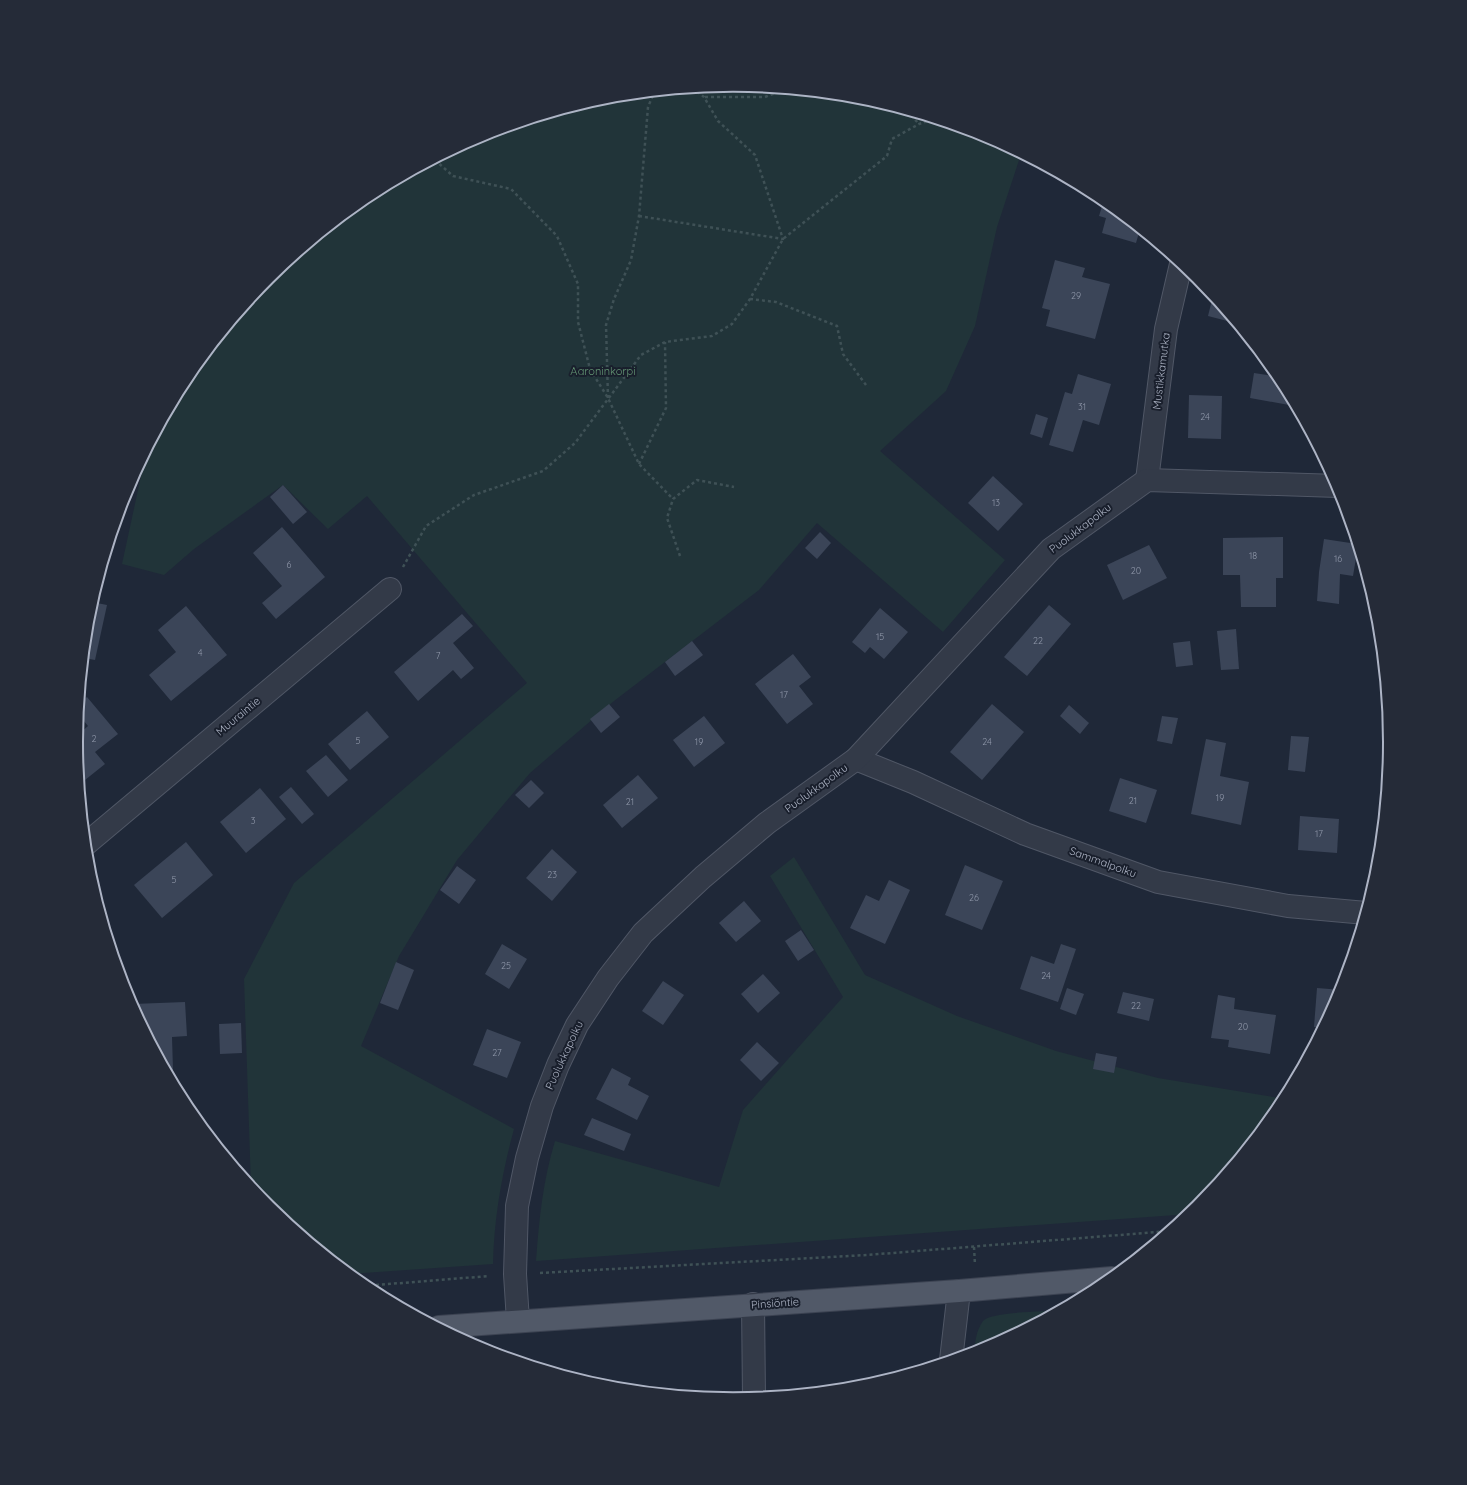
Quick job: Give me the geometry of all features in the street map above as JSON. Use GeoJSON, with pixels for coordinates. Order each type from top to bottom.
{"type":"FeatureCollection","features":[{"type":"Feature","properties":{"kind":"main road","name":"Pinsiöntie"},"geometry":{"type":"LineString","coordinates":[[447,1326],[753,1304],[959,1291],[1101,1279]]}},
{"type":"Feature","properties":{"kind":"street","name":"Mustikkamutka"},"geometry":{"type":"LineString","coordinates":[[1147,480],[1166,329],[1180,270]]}},
{"type":"Feature","properties":{"kind":"street"},"geometry":{"type":"LineString","coordinates":[[1147,480],[1330,486]]}},
{"type":"Feature","properties":{"kind":"street","name":"Puolukkapolku"},"geometry":{"type":"LineString","coordinates":[[518,1321],[516,1274],[518,1206],[527,1158],[542,1106],[558,1065],[577,1025],[608,978],[643,933],[703,877],[767,823],[856,759],[1051,549],[1147,480]]}},
{"type":"Feature","properties":{"kind":"street","name":"Muuraintie"},"geometry":{"type":"LineString","coordinates":[[91,840],[390,589]]}},
{"type":"Feature","properties":{"kind":"street","name":"Sammalpolku"},"geometry":{"type":"LineString","coordinates":[[856,759],[913,782],[1026,834],[1158,882],[1288,906],[1361,913]]}},
{"type":"Feature","properties":{"kind":"street"},"geometry":{"type":"LineString","coordinates":[[952,1355],[959,1291]]}},
{"type":"Feature","properties":{"kind":"street"},"geometry":{"type":"LineString","coordinates":[[753,1304],[754,1393]]}},
{"type":"Feature","properties":{"kind":"path"},"geometry":{"type":"LineString","coordinates":[[699,93],[704,97],[718,121],[755,155],[783,239]]}},
{"type":"Feature","properties":{"kind":"path"},"geometry":{"type":"LineString","coordinates":[[704,97],[765,97],[775,93]]}},
{"type":"Feature","properties":{"kind":"path"},"geometry":{"type":"LineString","coordinates":[[608,398],[606,325],[614,299],[631,260],[639,216],[648,107],[652,98]]}},
{"type":"Feature","properties":{"kind":"path"},"geometry":{"type":"LineString","coordinates":[[913,117],[919,124]]}},
{"type":"Feature","properties":{"kind":"path"},"geometry":{"type":"LineString","coordinates":[[390,589],[426,526],[474,496],[543,471],[575,443],[641,354],[666,342],[712,336],[732,324],[750,299],[783,239],[887,156],[892,139],[926,122]]}},
{"type":"Feature","properties":{"kind":"path"},"geometry":{"type":"LineString","coordinates":[[438,163],[453,176],[511,189],[557,236],[578,284],[578,322],[590,369],[608,398],[639,464],[673,499]]}},
{"type":"Feature","properties":{"kind":"path"},"geometry":{"type":"LineString","coordinates":[[639,216],[783,239]]}},
{"type":"Feature","properties":{"kind":"path"},"geometry":{"type":"LineString","coordinates":[[750,299],[776,302],[838,326],[844,354],[866,385]]}},
{"type":"Feature","properties":{"kind":"path"},"geometry":{"type":"LineString","coordinates":[[639,464],[666,408],[666,342]]}},
{"type":"Feature","properties":{"kind":"path"},"geometry":{"type":"LineString","coordinates":[[680,556],[667,518],[673,499],[697,480],[734,487]]}},
{"type":"Feature","properties":{"kind":"path"},"geometry":{"type":"LineString","coordinates":[[375,1285],[516,1274],[867,1255],[1162,1232]]}},
{"type":"Feature","properties":{"kind":"green space","name":"Aaroninkorpi"},"geometry":{"type":"Polygon","coordinates":[[[734,92],[776,93],[860,104],[902,114],[943,127],[1020,158],[997,227],[975,326],[946,391],[880,451],[1005,560],[943,632],[817,523],[759,590],[614,701],[530,773],[457,860],[399,956],[361,1046],[514,1129],[499,1196],[493,1264],[358,1273],[305,1232],[251,1178],[244,979],[294,883],[527,683],[367,496],[328,529],[283,485],[194,549],[164,575],[122,564],[141,475],[150,455],[170,417],[217,347],[244,314],[305,253],[338,226],[372,202],[408,179],[446,159],[524,127],[565,114],[607,104],[691,93],[734,92]]]}},
{"type":"Feature","properties":{"kind":"green space"},"geometry":{"type":"Polygon","coordinates":[[[794,857],[865,975],[957,1016],[1056,1051],[1158,1078],[1278,1098],[1250,1138],[1223,1171],[1180,1215],[536,1261],[542,1200],[547,1170],[555,1141],[719,1187],[743,1110],[843,997],[770,876],[794,857]]]}},
{"type":"Feature","properties":{"kind":"green space"},"geometry":{"type":"Polygon","coordinates":[[[1050,1311],[1021,1326],[975,1346],[977,1333],[983,1321],[988,1318],[1006,1314],[1050,1311]]]}},
{"type":"Feature","properties":{"kind":"building"},"geometry":{"type":"Polygon","coordinates":[[[1102,207],[1129,226],[1139,234],[1136,243],[1102,233],[1106,218],[1099,216],[1102,207]]]}},
{"type":"Feature","properties":{"kind":"building"},"geometry":{"type":"Polygon","coordinates":[[[1055,260],[1085,268],[1082,277],[1110,284],[1095,339],[1046,326],[1050,310],[1042,308],[1055,260]]]}},
{"type":"Feature","properties":{"kind":"building"},"geometry":{"type":"Polygon","coordinates":[[[1211,302],[1229,321],[1208,316],[1211,302]]]}},
{"type":"Feature","properties":{"kind":"building"},"geometry":{"type":"Polygon","coordinates":[[[1254,373],[1270,375],[1289,405],[1250,398],[1254,373]]]}},
{"type":"Feature","properties":{"kind":"building"},"geometry":{"type":"Polygon","coordinates":[[[1078,374],[1111,384],[1099,425],[1083,420],[1073,452],[1049,445],[1065,392],[1072,394],[1078,374]]]}},
{"type":"Feature","properties":{"kind":"building"},"geometry":{"type":"Polygon","coordinates":[[[1189,395],[1222,396],[1221,439],[1188,438],[1189,395]]]}},
{"type":"Feature","properties":{"kind":"building"},"geometry":{"type":"Polygon","coordinates":[[[1036,414],[1048,418],[1042,438],[1030,434],[1036,414]]]}},
{"type":"Feature","properties":{"kind":"building"},"geometry":{"type":"Polygon","coordinates":[[[993,476],[1023,504],[998,531],[968,503],[993,476]]]}},
{"type":"Feature","properties":{"kind":"building"},"geometry":{"type":"Polygon","coordinates":[[[283,485],[307,512],[293,524],[270,497],[283,485]]]}},
{"type":"Feature","properties":{"kind":"building"},"geometry":{"type":"Polygon","coordinates":[[[282,527],[325,577],[276,619],[262,603],[282,586],[253,553],[282,527]]]}},
{"type":"Feature","properties":{"kind":"building"},"geometry":{"type":"Polygon","coordinates":[[[820,532],[831,543],[817,559],[805,548],[820,532]]]}},
{"type":"Feature","properties":{"kind":"building"},"geometry":{"type":"Polygon","coordinates":[[[1283,537],[1283,578],[1276,578],[1276,607],[1241,607],[1240,575],[1223,575],[1223,538],[1283,537]]]}},
{"type":"Feature","properties":{"kind":"building"},"geometry":{"type":"Polygon","coordinates":[[[1324,539],[1352,543],[1356,556],[1353,576],[1340,574],[1339,604],[1317,601],[1319,572],[1324,539]]]}},
{"type":"Feature","properties":{"kind":"building"},"geometry":{"type":"Polygon","coordinates":[[[1149,545],[1167,578],[1123,600],[1107,565],[1149,545]]]}},
{"type":"Feature","properties":{"kind":"building"},"geometry":{"type":"Polygon","coordinates":[[[98,603],[107,605],[95,660],[89,659],[98,603]]]}},
{"type":"Feature","properties":{"kind":"building"},"geometry":{"type":"Polygon","coordinates":[[[1049,605],[1071,624],[1027,676],[1004,657],[1049,605]]]}},
{"type":"Feature","properties":{"kind":"building"},"geometry":{"type":"Polygon","coordinates":[[[186,606],[227,655],[171,701],[149,675],[176,652],[158,630],[186,606]]]}},
{"type":"Feature","properties":{"kind":"building"},"geometry":{"type":"Polygon","coordinates":[[[880,608],[908,632],[884,659],[870,647],[865,653],[852,642],[880,608]]]}},
{"type":"Feature","properties":{"kind":"building"},"geometry":{"type":"Polygon","coordinates":[[[462,614],[473,626],[453,643],[474,668],[461,679],[453,670],[418,701],[394,672],[462,614]]]}},
{"type":"Feature","properties":{"kind":"building"},"geometry":{"type":"Polygon","coordinates":[[[1236,629],[1239,669],[1221,670],[1217,631],[1236,629]]]}},
{"type":"Feature","properties":{"kind":"building"},"geometry":{"type":"Polygon","coordinates":[[[692,641],[703,655],[675,676],[665,662],[692,641]]]}},
{"type":"Feature","properties":{"kind":"building"},"geometry":{"type":"Polygon","coordinates":[[[1190,641],[1193,665],[1176,667],[1173,643],[1190,641]]]}},
{"type":"Feature","properties":{"kind":"building"},"geometry":{"type":"Polygon","coordinates":[[[793,654],[811,677],[799,686],[813,704],[787,724],[755,684],[793,654]]]}},
{"type":"Feature","properties":{"kind":"building"},"geometry":{"type":"Polygon","coordinates":[[[87,697],[118,734],[95,752],[105,764],[84,781],[83,730],[88,726],[84,721],[84,700],[87,697]]]}},
{"type":"Feature","properties":{"kind":"building"},"geometry":{"type":"Polygon","coordinates":[[[609,704],[620,717],[601,733],[590,719],[609,704]]]}},
{"type":"Feature","properties":{"kind":"building"},"geometry":{"type":"Polygon","coordinates":[[[992,704],[1024,732],[982,780],[950,752],[992,704]]]}},
{"type":"Feature","properties":{"kind":"building"},"geometry":{"type":"Polygon","coordinates":[[[1069,705],[1089,723],[1080,734],[1060,716],[1069,705]]]}},
{"type":"Feature","properties":{"kind":"building"},"geometry":{"type":"Polygon","coordinates":[[[367,711],[389,737],[350,770],[328,744],[367,711]]]}},
{"type":"Feature","properties":{"kind":"building"},"geometry":{"type":"Polygon","coordinates":[[[704,716],[725,743],[694,767],[673,740],[704,716]]]}},
{"type":"Feature","properties":{"kind":"building"},"geometry":{"type":"Polygon","coordinates":[[[1162,716],[1178,718],[1172,744],[1157,741],[1162,716]]]}},
{"type":"Feature","properties":{"kind":"building"},"geometry":{"type":"Polygon","coordinates":[[[1291,736],[1309,737],[1305,772],[1288,770],[1291,736]]]}},
{"type":"Feature","properties":{"kind":"building"},"geometry":{"type":"Polygon","coordinates":[[[1206,739],[1226,743],[1220,776],[1249,782],[1241,825],[1191,814],[1206,739]]]}},
{"type":"Feature","properties":{"kind":"building"},"geometry":{"type":"Polygon","coordinates":[[[326,755],[348,780],[328,797],[306,771],[326,755]]]}},
{"type":"Feature","properties":{"kind":"building"},"geometry":{"type":"Polygon","coordinates":[[[1382,768],[1383,768],[1383,785],[1381,799],[1382,768]]]}},
{"type":"Feature","properties":{"kind":"building"},"geometry":{"type":"Polygon","coordinates":[[[638,775],[658,798],[622,828],[603,805],[638,775]]]}},
{"type":"Feature","properties":{"kind":"building"},"geometry":{"type":"Polygon","coordinates":[[[1120,778],[1157,790],[1146,823],[1109,811],[1120,778]]]}},
{"type":"Feature","properties":{"kind":"building"},"geometry":{"type":"Polygon","coordinates":[[[531,780],[544,793],[529,808],[515,795],[531,780]]]}},
{"type":"Feature","properties":{"kind":"building"},"geometry":{"type":"Polygon","coordinates":[[[291,787],[314,814],[302,824],[279,797],[291,787]]]}},
{"type":"Feature","properties":{"kind":"building"},"geometry":{"type":"Polygon","coordinates":[[[260,788],[286,819],[246,853],[220,822],[260,788]]]}},
{"type":"Feature","properties":{"kind":"building"},"geometry":{"type":"Polygon","coordinates":[[[1300,816],[1339,819],[1337,853],[1298,850],[1300,816]]]}},
{"type":"Feature","properties":{"kind":"building"},"geometry":{"type":"Polygon","coordinates":[[[186,842],[213,875],[162,918],[134,885],[186,842]]]}},
{"type":"Feature","properties":{"kind":"building"},"geometry":{"type":"Polygon","coordinates":[[[552,849],[577,872],[552,901],[526,878],[552,849]]]}},
{"type":"Feature","properties":{"kind":"building"},"geometry":{"type":"Polygon","coordinates":[[[965,865],[1003,881],[982,930],[945,915],[965,865]]]}},
{"type":"Feature","properties":{"kind":"building"},"geometry":{"type":"Polygon","coordinates":[[[457,866],[476,880],[459,904],[440,890],[457,866]]]}},
{"type":"Feature","properties":{"kind":"building"},"geometry":{"type":"Polygon","coordinates":[[[889,880],[910,890],[885,944],[850,928],[866,895],[879,901],[889,880]]]}},
{"type":"Feature","properties":{"kind":"building"},"geometry":{"type":"Polygon","coordinates":[[[744,901],[761,921],[736,942],[719,923],[744,901]]]}},
{"type":"Feature","properties":{"kind":"building"},"geometry":{"type":"Polygon","coordinates":[[[801,930],[814,950],[798,961],[785,941],[801,930]]]}},
{"type":"Feature","properties":{"kind":"building"},"geometry":{"type":"Polygon","coordinates":[[[502,944],[527,959],[509,989],[485,974],[502,944]]]}},
{"type":"Feature","properties":{"kind":"building"},"geometry":{"type":"Polygon","coordinates":[[[1061,944],[1076,949],[1058,1002],[1020,989],[1031,956],[1054,964],[1061,944]]]}},
{"type":"Feature","properties":{"kind":"building"},"geometry":{"type":"Polygon","coordinates":[[[396,962],[414,970],[398,1010],[380,1003],[396,962]]]}},
{"type":"Feature","properties":{"kind":"building"},"geometry":{"type":"Polygon","coordinates":[[[763,974],[780,993],[758,1013],[741,994],[763,974]]]}},
{"type":"Feature","properties":{"kind":"building"},"geometry":{"type":"Polygon","coordinates":[[[663,981],[684,995],[663,1025],[642,1011],[663,981]]]}},
{"type":"Feature","properties":{"kind":"building"},"geometry":{"type":"Polygon","coordinates":[[[1067,988],[1084,994],[1076,1015],[1060,1009],[1067,988]]]}},
{"type":"Feature","properties":{"kind":"building"},"geometry":{"type":"Polygon","coordinates":[[[1317,988],[1335,989],[1318,1027],[1314,1027],[1317,988]]]}},
{"type":"Feature","properties":{"kind":"building"},"geometry":{"type":"Polygon","coordinates":[[[1123,992],[1154,999],[1149,1021],[1117,1013],[1123,992]]]}},
{"type":"Feature","properties":{"kind":"building"},"geometry":{"type":"Polygon","coordinates":[[[1218,995],[1235,998],[1234,1009],[1276,1015],[1270,1054],[1228,1047],[1229,1040],[1211,1038],[1218,995]]]}},
{"type":"Feature","properties":{"kind":"building"},"geometry":{"type":"Polygon","coordinates":[[[185,1002],[187,1036],[172,1037],[173,1070],[170,1068],[150,1030],[139,1004],[185,1002]]]}},
{"type":"Feature","properties":{"kind":"building"},"geometry":{"type":"Polygon","coordinates":[[[241,1023],[242,1053],[220,1054],[219,1024],[241,1023]]]}},
{"type":"Feature","properties":{"kind":"building"},"geometry":{"type":"Polygon","coordinates":[[[487,1029],[521,1042],[507,1078],[473,1065],[487,1029]]]}},
{"type":"Feature","properties":{"kind":"building"},"geometry":{"type":"Polygon","coordinates":[[[757,1042],[779,1063],[761,1081],[740,1060],[757,1042]]]}},
{"type":"Feature","properties":{"kind":"building"},"geometry":{"type":"Polygon","coordinates":[[[1096,1053],[1117,1057],[1114,1073],[1093,1069],[1096,1053]]]}},
{"type":"Feature","properties":{"kind":"building"},"geometry":{"type":"Polygon","coordinates":[[[612,1068],[631,1078],[628,1085],[649,1096],[637,1120],[596,1099],[612,1068]]]}},
{"type":"Feature","properties":{"kind":"building"},"geometry":{"type":"Polygon","coordinates":[[[592,1118],[631,1134],[624,1151],[584,1135],[592,1118]]]}}]}
